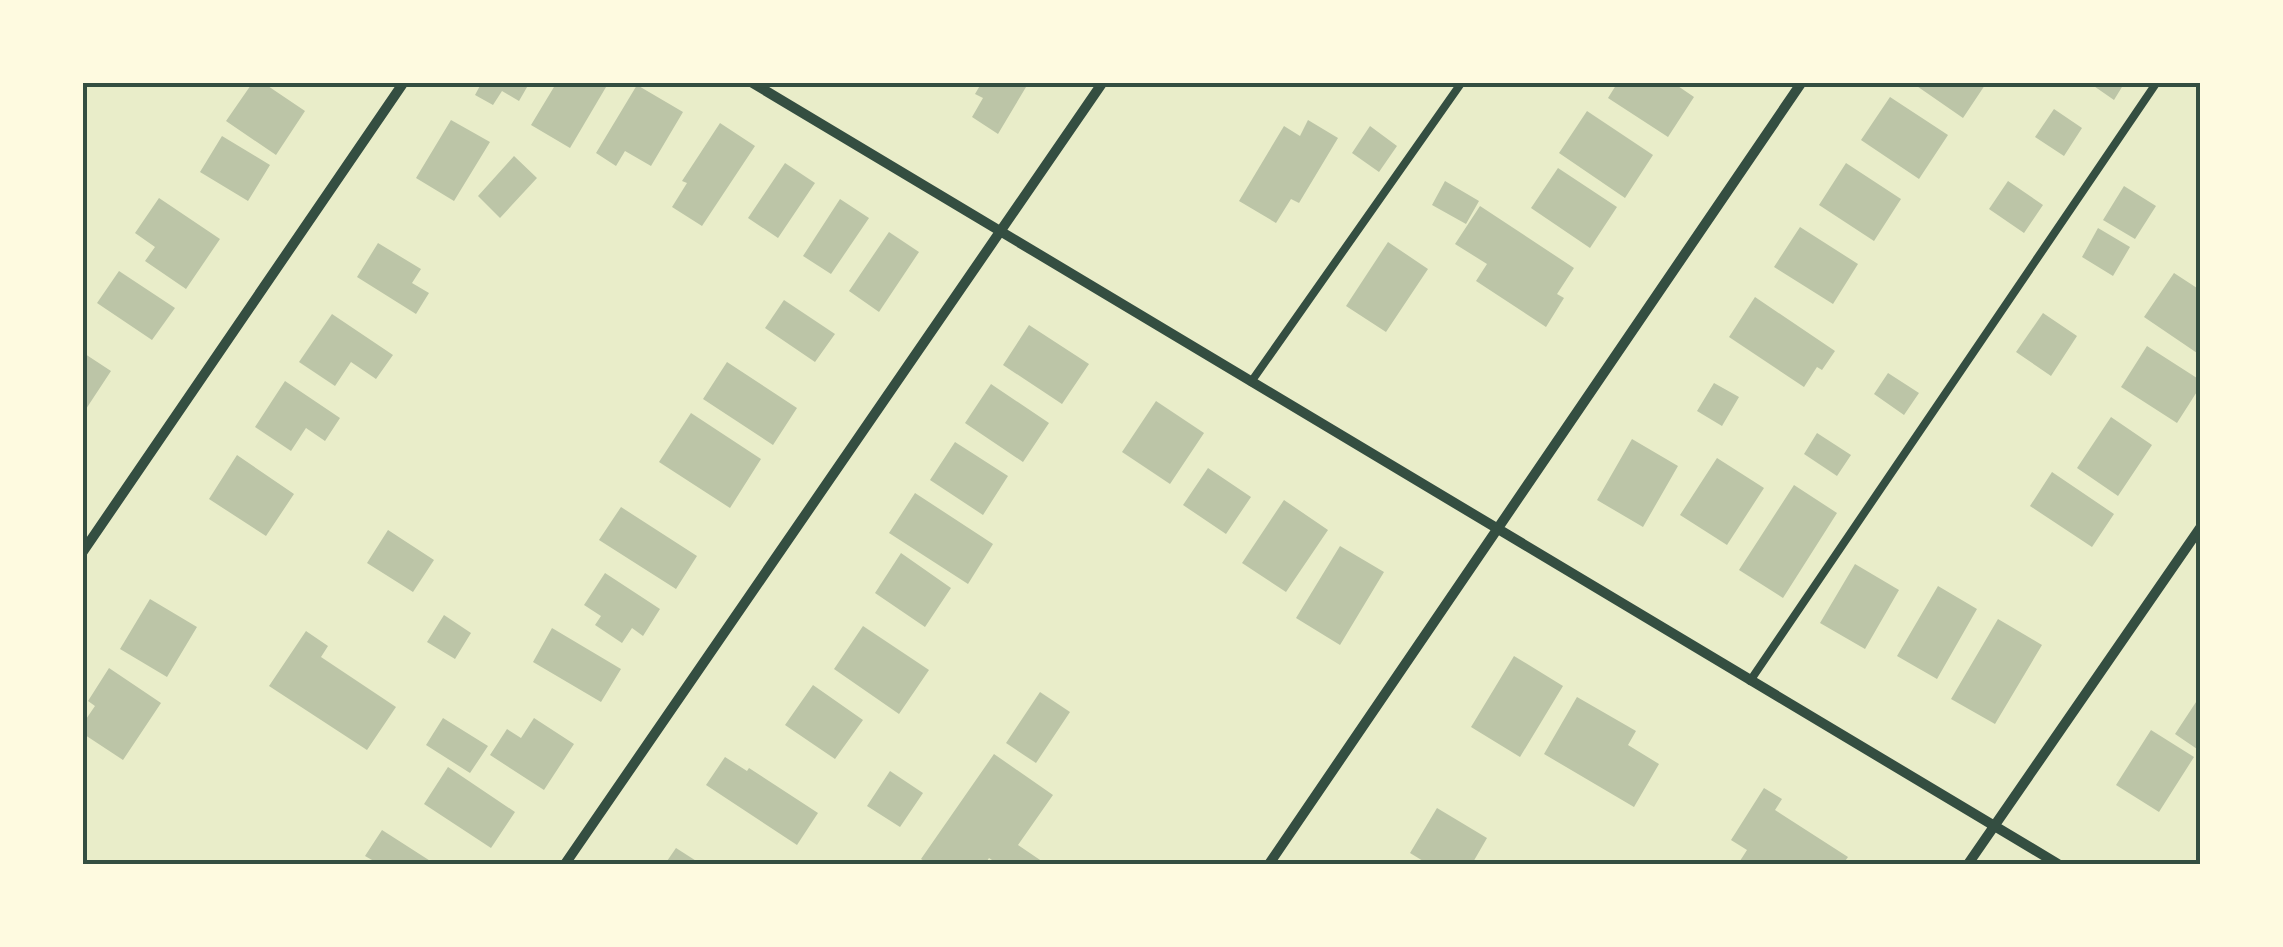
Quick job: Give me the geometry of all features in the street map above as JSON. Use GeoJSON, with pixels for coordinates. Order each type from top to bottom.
{"type":"FeatureCollection","features":[{"type":"Feature","properties":{"kind":"street"},"geometry":{"type":"LineString","coordinates":[[82,554],[404,82]]}},
{"type":"Feature","properties":{"kind":"street"},"geometry":{"type":"LineString","coordinates":[[564,864],[1103,82]]}},
{"type":"Feature","properties":{"kind":"street"},"geometry":{"type":"LineString","coordinates":[[1269,864],[1802,82]]}},
{"type":"Feature","properties":{"kind":"street"},"geometry":{"type":"LineString","coordinates":[[759,84],[2058,864]]}},
{"type":"Feature","properties":{"kind":"street"},"geometry":{"type":"LineString","coordinates":[[1968,864],[2200,528]]}},
{"type":"Feature","properties":{"kind":"lane"},"geometry":{"type":"LineString","coordinates":[[1251,382],[1462,82]]}},
{"type":"Feature","properties":{"kind":"lane"},"geometry":{"type":"LineString","coordinates":[[1750,681],[2157,82]]}},
{"type":"Feature","properties":{"kind":"building"},"geometry":{"type":"Polygon","coordinates":[[[253,82],[262,82],[305,111],[276,155],[226,121],[253,82]]]}},
{"type":"Feature","properties":{"kind":"building"},"geometry":{"type":"Polygon","coordinates":[[[482,82],[530,82],[519,101],[502,91],[493,105],[475,95],[482,82]]]}},
{"type":"Feature","properties":{"kind":"building"},"geometry":{"type":"Polygon","coordinates":[[[557,82],[609,82],[570,148],[531,125],[557,82]]]}},
{"type":"Feature","properties":{"kind":"building"},"geometry":{"type":"Polygon","coordinates":[[[982,82],[1029,82],[998,134],[972,117],[983,98],[975,94],[982,82]]]}},
{"type":"Feature","properties":{"kind":"building"},"geometry":{"type":"Polygon","coordinates":[[[1618,82],[1672,82],[1694,97],[1668,137],[1608,98],[1618,82]]]}},
{"type":"Feature","properties":{"kind":"building"},"geometry":{"type":"Polygon","coordinates":[[[1911,82],[1987,82],[1963,118],[1911,82]]]}},
{"type":"Feature","properties":{"kind":"building"},"geometry":{"type":"Polygon","coordinates":[[[2088,82],[2125,82],[2114,100],[2088,82]]]}},
{"type":"Feature","properties":{"kind":"building"},"geometry":{"type":"Polygon","coordinates":[[[637,85],[683,112],[651,166],[625,151],[616,166],[596,153],[637,85]]]}},
{"type":"Feature","properties":{"kind":"building"},"geometry":{"type":"Polygon","coordinates":[[[1890,97],[1948,135],[1919,179],[1861,140],[1890,97]]]}},
{"type":"Feature","properties":{"kind":"building"},"geometry":{"type":"Polygon","coordinates":[[[2054,109],[2082,128],[2064,156],[2035,137],[2054,109]]]}},
{"type":"Feature","properties":{"kind":"building"},"geometry":{"type":"Polygon","coordinates":[[[1587,111],[1653,155],[1625,198],[1559,153],[1587,111]]]}},
{"type":"Feature","properties":{"kind":"building"},"geometry":{"type":"Polygon","coordinates":[[[451,120],[490,142],[454,201],[416,178],[451,120]]]}},
{"type":"Feature","properties":{"kind":"building"},"geometry":{"type":"Polygon","coordinates":[[[1308,120],[1338,138],[1299,203],[1291,199],[1276,223],[1239,201],[1284,126],[1300,136],[1308,120]]]}},
{"type":"Feature","properties":{"kind":"building"},"geometry":{"type":"Polygon","coordinates":[[[720,123],[755,146],[702,226],[672,207],[687,183],[682,181],[720,123]]]}},
{"type":"Feature","properties":{"kind":"building"},"geometry":{"type":"Polygon","coordinates":[[[1370,126],[1397,146],[1379,172],[1352,153],[1370,126]]]}},
{"type":"Feature","properties":{"kind":"building"},"geometry":{"type":"Polygon","coordinates":[[[222,136],[270,165],[248,201],[200,172],[222,136]]]}},
{"type":"Feature","properties":{"kind":"building"},"geometry":{"type":"Polygon","coordinates":[[[514,156],[537,178],[500,218],[478,196],[514,156]]]}},
{"type":"Feature","properties":{"kind":"building"},"geometry":{"type":"Polygon","coordinates":[[[785,163],[815,183],[778,238],[748,218],[785,163]]]}},
{"type":"Feature","properties":{"kind":"building"},"geometry":{"type":"Polygon","coordinates":[[[1846,163],[1901,199],[1874,241],[1819,205],[1846,163]]]}},
{"type":"Feature","properties":{"kind":"building"},"geometry":{"type":"Polygon","coordinates":[[[1558,168],[1617,207],[1590,248],[1531,208],[1558,168]]]}},
{"type":"Feature","properties":{"kind":"building"},"geometry":{"type":"Polygon","coordinates":[[[1445,181],[1479,201],[1466,224],[1432,205],[1445,181]]]}},
{"type":"Feature","properties":{"kind":"building"},"geometry":{"type":"Polygon","coordinates":[[[2008,181],[2043,205],[2024,233],[1989,209],[2008,181]]]}},
{"type":"Feature","properties":{"kind":"building"},"geometry":{"type":"Polygon","coordinates":[[[2124,186],[2156,206],[2135,239],[2103,220],[2124,186]]]}},
{"type":"Feature","properties":{"kind":"building"},"geometry":{"type":"Polygon","coordinates":[[[159,198],[220,239],[186,289],[145,261],[155,247],[135,233],[159,198]]]}},
{"type":"Feature","properties":{"kind":"building"},"geometry":{"type":"Polygon","coordinates":[[[840,199],[869,218],[831,274],[803,256],[840,199]]]}},
{"type":"Feature","properties":{"kind":"building"},"geometry":{"type":"Polygon","coordinates":[[[1480,206],[1574,268],[1557,294],[1564,298],[1546,327],[1476,281],[1487,264],[1455,244],[1480,206]]]}},
{"type":"Feature","properties":{"kind":"building"},"geometry":{"type":"Polygon","coordinates":[[[1800,227],[1858,264],[1833,304],[1774,267],[1800,227]]]}},
{"type":"Feature","properties":{"kind":"building"},"geometry":{"type":"Polygon","coordinates":[[[2098,228],[2130,247],[2113,276],[2082,257],[2098,228]]]}},
{"type":"Feature","properties":{"kind":"building"},"geometry":{"type":"Polygon","coordinates":[[[889,232],[919,252],[879,312],[849,291],[889,232]]]}},
{"type":"Feature","properties":{"kind":"building"},"geometry":{"type":"Polygon","coordinates":[[[1388,242],[1428,269],[1386,332],[1346,306],[1388,242]]]}},
{"type":"Feature","properties":{"kind":"building"},"geometry":{"type":"Polygon","coordinates":[[[378,243],[421,269],[412,283],[429,293],[416,314],[357,277],[378,243]]]}},
{"type":"Feature","properties":{"kind":"building"},"geometry":{"type":"Polygon","coordinates":[[[119,271],[175,308],[152,340],[97,303],[119,271]]]}},
{"type":"Feature","properties":{"kind":"building"},"geometry":{"type":"Polygon","coordinates":[[[2174,273],[2200,290],[2200,355],[2144,317],[2174,273]]]}},
{"type":"Feature","properties":{"kind":"building"},"geometry":{"type":"Polygon","coordinates":[[[1755,297],[1835,351],[1822,370],[1817,367],[1804,387],[1729,337],[1755,297]]]}},
{"type":"Feature","properties":{"kind":"building"},"geometry":{"type":"Polygon","coordinates":[[[784,300],[835,334],[815,362],[765,328],[784,300]]]}},
{"type":"Feature","properties":{"kind":"building"},"geometry":{"type":"Polygon","coordinates":[[[2043,313],[2077,336],[2051,376],[2016,352],[2043,313]]]}},
{"type":"Feature","properties":{"kind":"building"},"geometry":{"type":"Polygon","coordinates":[[[332,314],[393,355],[376,379],[351,362],[335,386],[299,362],[332,314]]]}},
{"type":"Feature","properties":{"kind":"building"},"geometry":{"type":"Polygon","coordinates":[[[1029,325],[1089,364],[1062,404],[1003,365],[1029,325]]]}},
{"type":"Feature","properties":{"kind":"building"},"geometry":{"type":"Polygon","coordinates":[[[2147,346],[2200,380],[2200,387],[2177,423],[2121,387],[2147,346]]]}},
{"type":"Feature","properties":{"kind":"building"},"geometry":{"type":"Polygon","coordinates":[[[82,352],[111,371],[86,409],[82,407],[82,352]]]}},
{"type":"Feature","properties":{"kind":"building"},"geometry":{"type":"Polygon","coordinates":[[[727,362],[797,408],[773,445],[703,399],[727,362]]]}},
{"type":"Feature","properties":{"kind":"building"},"geometry":{"type":"Polygon","coordinates":[[[1888,373],[1919,393],[1904,415],[1874,394],[1888,373]]]}},
{"type":"Feature","properties":{"kind":"building"},"geometry":{"type":"Polygon","coordinates":[[[285,381],[340,418],[325,441],[306,428],[291,451],[255,427],[285,381]]]}},
{"type":"Feature","properties":{"kind":"building"},"geometry":{"type":"Polygon","coordinates":[[[1714,383],[1739,397],[1722,426],[1697,411],[1714,383]]]}},
{"type":"Feature","properties":{"kind":"building"},"geometry":{"type":"Polygon","coordinates":[[[991,384],[1049,423],[1023,462],[965,423],[991,384]]]}},
{"type":"Feature","properties":{"kind":"building"},"geometry":{"type":"Polygon","coordinates":[[[1156,401],[1204,433],[1170,484],[1122,452],[1156,401]]]}},
{"type":"Feature","properties":{"kind":"building"},"geometry":{"type":"Polygon","coordinates":[[[691,413],[761,459],[730,508],[659,462],[691,413]]]}},
{"type":"Feature","properties":{"kind":"building"},"geometry":{"type":"Polygon","coordinates":[[[2111,417],[2152,445],[2118,496],[2077,468],[2111,417]]]}},
{"type":"Feature","properties":{"kind":"building"},"geometry":{"type":"Polygon","coordinates":[[[1817,433],[1851,455],[1837,476],[1804,454],[1817,433]]]}},
{"type":"Feature","properties":{"kind":"building"},"geometry":{"type":"Polygon","coordinates":[[[1632,439],[1678,466],[1643,527],[1597,500],[1632,439]]]}},
{"type":"Feature","properties":{"kind":"building"},"geometry":{"type":"Polygon","coordinates":[[[955,442],[1008,476],[983,515],[930,480],[955,442]]]}},
{"type":"Feature","properties":{"kind":"building"},"geometry":{"type":"Polygon","coordinates":[[[237,455],[294,494],[266,536],[209,499],[237,455]]]}},
{"type":"Feature","properties":{"kind":"building"},"geometry":{"type":"Polygon","coordinates":[[[1717,458],[1764,488],[1727,545],[1680,515],[1717,458]]]}},
{"type":"Feature","properties":{"kind":"building"},"geometry":{"type":"Polygon","coordinates":[[[1208,468],[1251,497],[1226,534],[1183,505],[1208,468]]]}},
{"type":"Feature","properties":{"kind":"building"},"geometry":{"type":"Polygon","coordinates":[[[2052,472],[2114,514],[2092,547],[2030,506],[2052,472]]]}},
{"type":"Feature","properties":{"kind":"building"},"geometry":{"type":"Polygon","coordinates":[[[1794,485],[1837,513],[1783,598],[1739,570],[1794,485]]]}},
{"type":"Feature","properties":{"kind":"building"},"geometry":{"type":"Polygon","coordinates":[[[915,493],[993,544],[968,584],[889,533],[915,493]]]}},
{"type":"Feature","properties":{"kind":"building"},"geometry":{"type":"Polygon","coordinates":[[[1284,500],[1328,530],[1286,592],[1242,563],[1284,500]]]}},
{"type":"Feature","properties":{"kind":"building"},"geometry":{"type":"Polygon","coordinates":[[[621,507],[697,556],[676,589],[599,540],[621,507]]]}},
{"type":"Feature","properties":{"kind":"building"},"geometry":{"type":"Polygon","coordinates":[[[388,530],[434,560],[413,592],[367,563],[388,530]]]}},
{"type":"Feature","properties":{"kind":"building"},"geometry":{"type":"Polygon","coordinates":[[[1340,546],[1384,572],[1340,645],[1296,618],[1340,546]]]}},
{"type":"Feature","properties":{"kind":"building"},"geometry":{"type":"Polygon","coordinates":[[[901,553],[951,588],[925,627],[875,593],[901,553]]]}},
{"type":"Feature","properties":{"kind":"building"},"geometry":{"type":"Polygon","coordinates":[[[1855,564],[1899,590],[1865,649],[1820,623],[1855,564]]]}},
{"type":"Feature","properties":{"kind":"building"},"geometry":{"type":"Polygon","coordinates":[[[605,573],[660,609],[643,636],[632,628],[622,643],[595,625],[601,616],[584,605],[605,573]]]}},
{"type":"Feature","properties":{"kind":"building"},"geometry":{"type":"Polygon","coordinates":[[[1938,586],[1977,609],[1937,679],[1897,656],[1938,586]]]}},
{"type":"Feature","properties":{"kind":"building"},"geometry":{"type":"Polygon","coordinates":[[[150,599],[197,627],[167,677],[120,649],[150,599]]]}},
{"type":"Feature","properties":{"kind":"building"},"geometry":{"type":"Polygon","coordinates":[[[444,615],[471,633],[455,659],[427,642],[444,615]]]}},
{"type":"Feature","properties":{"kind":"building"},"geometry":{"type":"Polygon","coordinates":[[[1998,619],[2042,645],[1995,724],[1951,699],[1998,619]]]}},
{"type":"Feature","properties":{"kind":"building"},"geometry":{"type":"Polygon","coordinates":[[[863,626],[929,670],[899,714],[834,669],[863,626]]]}},
{"type":"Feature","properties":{"kind":"building"},"geometry":{"type":"Polygon","coordinates":[[[552,628],[621,669],[601,702],[533,662],[552,628]]]}},
{"type":"Feature","properties":{"kind":"building"},"geometry":{"type":"Polygon","coordinates":[[[306,631],[328,646],[321,657],[396,707],[367,750],[269,686],[306,631]]]}},
{"type":"Feature","properties":{"kind":"building"},"geometry":{"type":"Polygon","coordinates":[[[1514,656],[1563,686],[1520,757],[1471,727],[1514,656]]]}},
{"type":"Feature","properties":{"kind":"building"},"geometry":{"type":"Polygon","coordinates":[[[109,668],[161,703],[123,760],[82,733],[82,725],[95,706],[88,701],[109,668]]]}},
{"type":"Feature","properties":{"kind":"building"},"geometry":{"type":"Polygon","coordinates":[[[813,685],[863,720],[835,759],[785,725],[813,685]]]}},
{"type":"Feature","properties":{"kind":"building"},"geometry":{"type":"Polygon","coordinates":[[[1040,692],[1070,712],[1036,763],[1006,743],[1040,692]]]}},
{"type":"Feature","properties":{"kind":"building"},"geometry":{"type":"Polygon","coordinates":[[[2200,696],[2200,751],[2175,734],[2200,696]]]}},
{"type":"Feature","properties":{"kind":"building"},"geometry":{"type":"Polygon","coordinates":[[[1577,697],[1636,731],[1628,745],[1659,764],[1634,807],[1544,754],[1577,697]]]}},
{"type":"Feature","properties":{"kind":"building"},"geometry":{"type":"Polygon","coordinates":[[[443,718],[488,746],[470,773],[426,745],[443,718]]]}},
{"type":"Feature","properties":{"kind":"building"},"geometry":{"type":"Polygon","coordinates":[[[534,718],[574,744],[544,790],[490,755],[507,729],[521,738],[534,718]]]}},
{"type":"Feature","properties":{"kind":"building"},"geometry":{"type":"Polygon","coordinates":[[[2151,730],[2194,757],[2159,812],[2116,785],[2151,730]]]}},
{"type":"Feature","properties":{"kind":"building"},"geometry":{"type":"Polygon","coordinates":[[[994,754],[1053,795],[1018,845],[1046,864],[998,864],[989,858],[985,864],[929,864],[921,859],[994,754]]]}},
{"type":"Feature","properties":{"kind":"building"},"geometry":{"type":"Polygon","coordinates":[[[725,757],[818,813],[797,845],[706,785],[725,757]]]}},
{"type":"Feature","properties":{"kind":"building"},"geometry":{"type":"Polygon","coordinates":[[[448,767],[515,812],[491,848],[424,804],[448,767]]]}},
{"type":"Feature","properties":{"kind":"building"},"geometry":{"type":"Polygon","coordinates":[[[890,771],[923,793],[900,827],[867,806],[890,771]]]}},
{"type":"Feature","properties":{"kind":"building"},"geometry":{"type":"Polygon","coordinates":[[[1764,788],[1782,799],[1775,810],[1848,857],[1843,864],[1738,864],[1747,850],[1731,840],[1764,788]]]}},
{"type":"Feature","properties":{"kind":"building"},"geometry":{"type":"Polygon","coordinates":[[[1437,808],[1487,838],[1472,864],[1428,864],[1410,853],[1437,808]]]}},
{"type":"Feature","properties":{"kind":"building"},"geometry":{"type":"Polygon","coordinates":[[[382,830],[435,864],[379,864],[365,856],[382,830]]]}},
{"type":"Feature","properties":{"kind":"building"},"geometry":{"type":"Polygon","coordinates":[[[676,848],[701,864],[665,864],[676,848]]]}}]}
